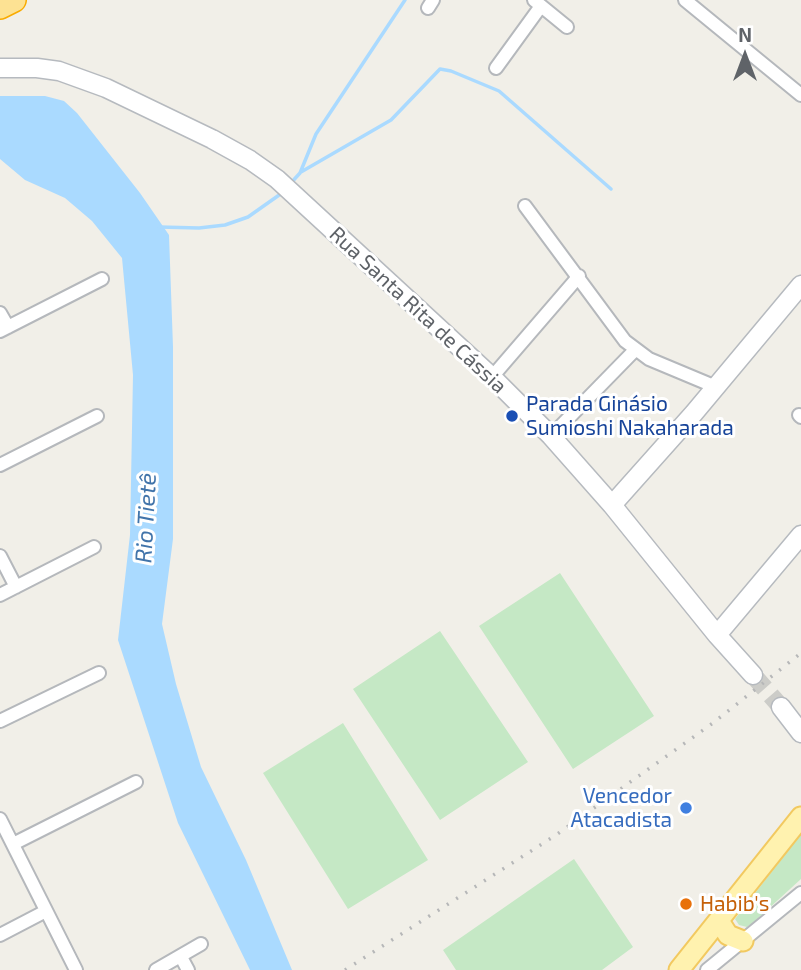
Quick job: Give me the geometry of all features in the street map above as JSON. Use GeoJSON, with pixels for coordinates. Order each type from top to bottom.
{"type":"FeatureCollection","features":[{"type":"Feature","properties":{"kind":"highway"},"geometry":{"type":"LineString","coordinates":[[0,7],[13,0]]}},
{"type":"Feature","properties":{"kind":"main road"},"geometry":{"type":"LineString","coordinates":[[679,970],[801,817]]}},
{"type":"Feature","properties":{"kind":"main road"},"geometry":{"type":"LineString","coordinates":[[719,921],[728,935],[743,941]]}},
{"type":"Feature","properties":{"kind":"street"},"geometry":{"type":"LineString","coordinates":[[685,0],[801,95]]}},
{"type":"Feature","properties":{"kind":"street"},"geometry":{"type":"LineString","coordinates":[[496,68],[537,3],[567,27]]}},
{"type":"Feature","properties":{"kind":"street","name":"Rua Santa Rita de Cássia"},"geometry":{"type":"LineString","coordinates":[[0,68],[59,71],[106,88],[212,139],[284,186],[492,377],[551,436],[753,675]]}},
{"type":"Feature","properties":{"kind":"street"},"geometry":{"type":"LineString","coordinates":[[525,206],[625,341],[649,359],[716,387]]}},
{"type":"Feature","properties":{"kind":"street"},"geometry":{"type":"LineString","coordinates":[[492,377],[579,276]]}},
{"type":"Feature","properties":{"kind":"street"},"geometry":{"type":"LineString","coordinates":[[0,313],[4,329],[102,278]]}},
{"type":"Feature","properties":{"kind":"street"},"geometry":{"type":"LineString","coordinates":[[612,505],[801,285]]}},
{"type":"Feature","properties":{"kind":"street"},"geometry":{"type":"LineString","coordinates":[[551,436],[635,350]]}},
{"type":"Feature","properties":{"kind":"street"},"geometry":{"type":"LineString","coordinates":[[0,465],[97,416]]}},
{"type":"Feature","properties":{"kind":"street"},"geometry":{"type":"LineString","coordinates":[[718,635],[801,536]]}},
{"type":"Feature","properties":{"kind":"street"},"geometry":{"type":"LineString","coordinates":[[0,595],[94,547]]}},
{"type":"Feature","properties":{"kind":"street"},"geometry":{"type":"LineString","coordinates":[[0,556],[16,587]]}},
{"type":"Feature","properties":{"kind":"street"},"geometry":{"type":"LineString","coordinates":[[0,720],[99,673]]}},
{"type":"Feature","properties":{"kind":"street"},"geometry":{"type":"LineString","coordinates":[[781,707],[801,733]]}},
{"type":"Feature","properties":{"kind":"street"},"geometry":{"type":"LineString","coordinates":[[13,844],[136,782]]}},
{"type":"Feature","properties":{"kind":"street"},"geometry":{"type":"LineString","coordinates":[[0,819],[76,970]]}},
{"type":"Feature","properties":{"kind":"street"},"geometry":{"type":"LineString","coordinates":[[706,970],[801,893]]}},
{"type":"Feature","properties":{"kind":"street"},"geometry":{"type":"LineString","coordinates":[[0,935],[46,911]]}},
{"type":"Feature","properties":{"kind":"street"},"geometry":{"type":"LineString","coordinates":[[156,970],[201,944]]}},
{"type":"Feature","properties":{"kind":"street"},"geometry":{"type":"LineString","coordinates":[[181,957],[188,970]]}},
{"type":"Feature","properties":{"kind":"green space"},"geometry":{"type":"Polygon","coordinates":[[[560,573],[654,716],[573,769],[479,626],[560,573]]]}},
{"type":"Feature","properties":{"kind":"green space"},"geometry":{"type":"Polygon","coordinates":[[[440,631],[528,762],[440,820],[353,689],[440,631]]]}},
{"type":"Feature","properties":{"kind":"green space"},"geometry":{"type":"Polygon","coordinates":[[[343,723],[428,860],[348,909],[263,773],[343,723]]]}},
{"type":"Feature","properties":{"kind":"green space"},"geometry":{"type":"Polygon","coordinates":[[[801,834],[801,879],[747,927],[739,925],[735,919],[801,834]]]}},
{"type":"Feature","properties":{"kind":"green space"},"geometry":{"type":"Polygon","coordinates":[[[574,859],[633,947],[602,970],[456,970],[443,950],[574,859]]]}},
{"type":"Feature","properties":{"kind":"water","name":"Rio Tietê"},"geometry":{"type":"Polygon","coordinates":[[[0,96],[45,96],[64,101],[77,113],[140,193],[169,235],[173,347],[173,539],[162,624],[176,684],[201,767],[246,860],[292,970],[250,970],[178,823],[118,640],[130,535],[133,375],[122,258],[92,221],[65,198],[25,180],[0,159],[0,96]]]}},
{"type":"Feature","properties":{"kind":"waterway"},"geometry":{"type":"LineString","coordinates":[[290,184],[300,173],[316,134],[405,0]]}},
{"type":"Feature","properties":{"kind":"waterway"},"geometry":{"type":"LineString","coordinates":[[301,172],[391,120],[440,69],[499,91],[611,189]]}},
{"type":"Feature","properties":{"kind":"waterway"},"geometry":{"type":"LineString","coordinates":[[159,227],[199,228],[225,225],[248,217],[282,193]]}},
{"type":"Feature","properties":{"kind":"tunnel"},"geometry":{"type":"LineString","coordinates":[[753,675],[781,707]]}},
{"type":"Feature","properties":{"kind":"railway"},"geometry":{"type":"LineString","coordinates":[[345,970],[556,835],[713,723],[801,653]]}},
{"type":"Feature","properties":{"kind":"place","name":"Parada Ginásio Sumioshi Nakaharada"},"geometry":{"type":"Point","coordinates":[512,416]}},
{"type":"Feature","properties":{"kind":"place","name":"Vencedor Atacadista"},"geometry":{"type":"Point","coordinates":[686,808]}},
{"type":"Feature","properties":{"kind":"place","name":"Habib's"},"geometry":{"type":"Point","coordinates":[686,904]}}]}
